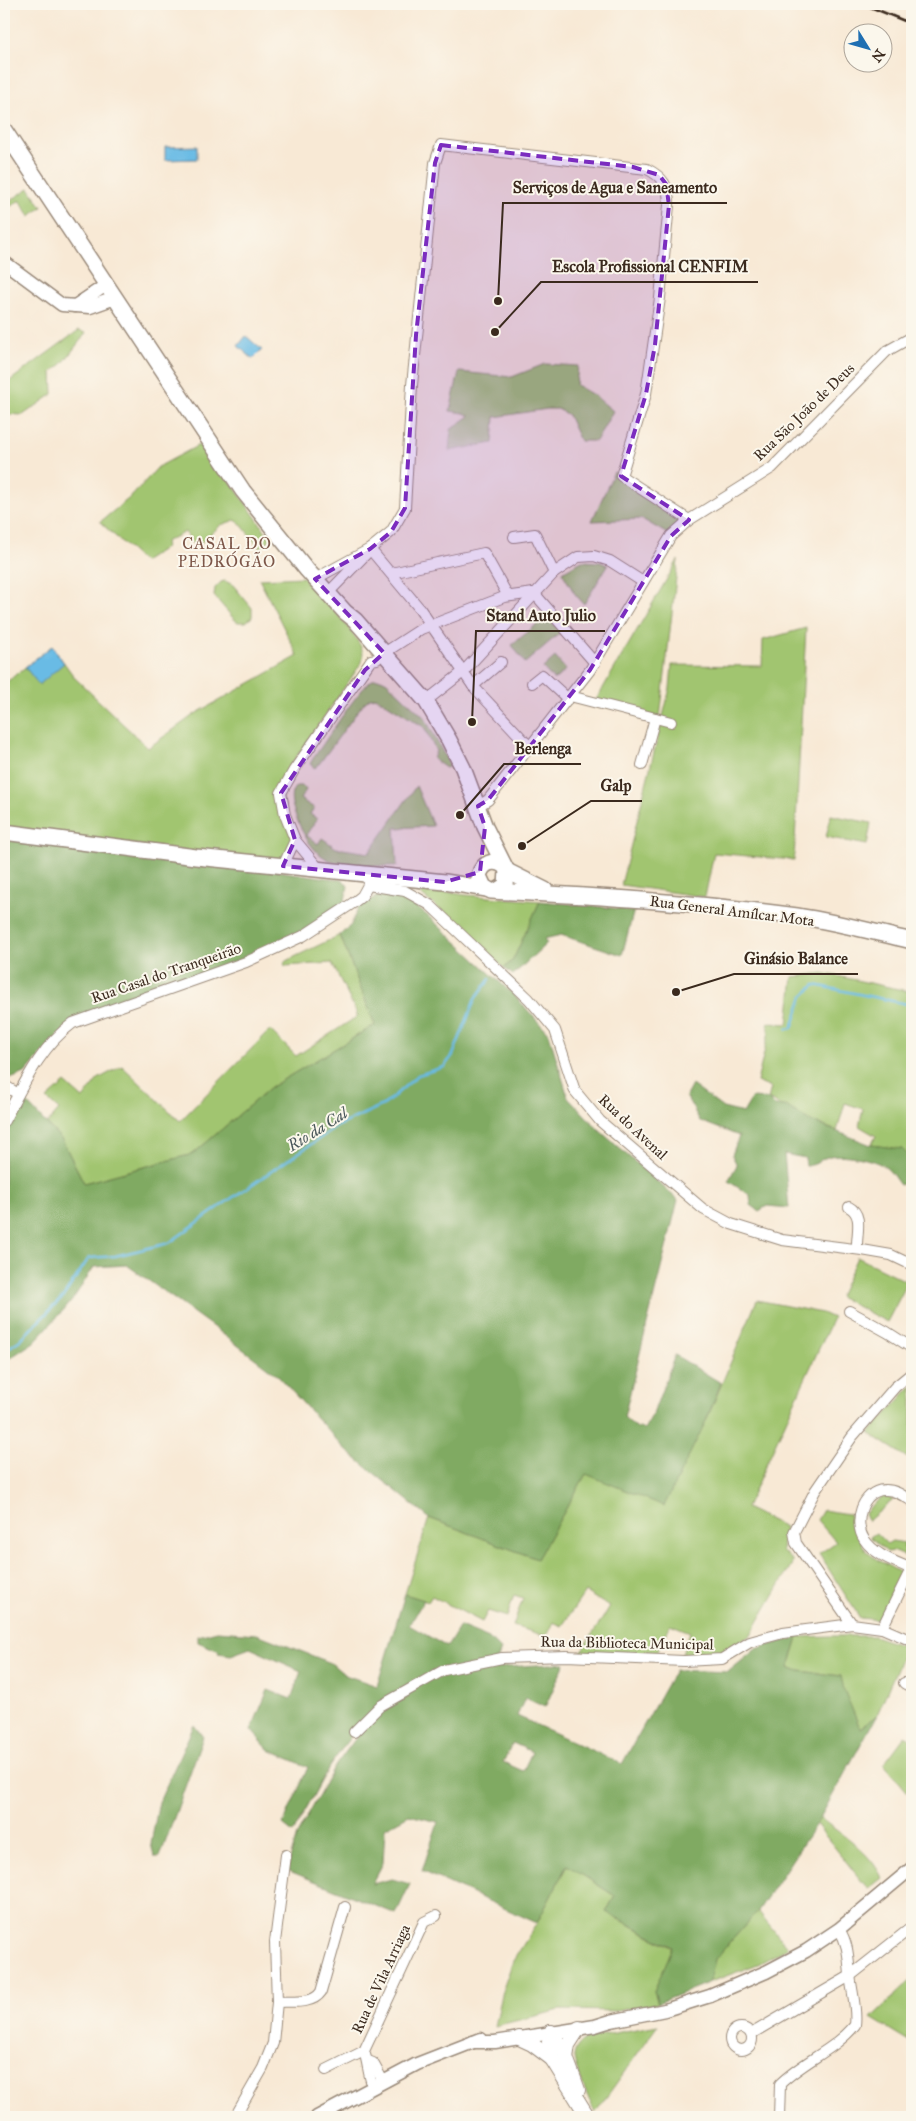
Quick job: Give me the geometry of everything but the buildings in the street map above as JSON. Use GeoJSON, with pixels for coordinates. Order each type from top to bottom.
{"type":"FeatureCollection","features":[{"type":"Feature","properties":{"kind":"main road"},"geometry":{"type":"LineString","coordinates":[[4,130],[243,491],[315,579],[345,612],[405,689],[428,705],[458,757],[485,827],[506,869],[506,885],[493,890],[480,880],[485,827]]}},
{"type":"Feature","properties":{"kind":"main road","name":"Rua General Amílcar Mota"},"geometry":{"type":"LineString","coordinates":[[4,832],[320,870],[368,879],[445,882],[493,890],[551,893],[775,914],[817,920],[912,941]]}},
{"type":"Feature","properties":{"kind":"main road"},"geometry":{"type":"LineString","coordinates":[[445,882],[481,870],[486,864],[496,862],[506,869]]}},
{"type":"Feature","properties":{"kind":"main road","name":"Rua General Amílcar Mota"},"geometry":{"type":"LineString","coordinates":[[506,869],[551,893]]}},
{"type":"Feature","properties":{"kind":"main road"},"geometry":{"type":"LineString","coordinates":[[551,2028],[566,2058],[588,2117]]}},
{"type":"Feature","properties":{"kind":"main road"},"geometry":{"type":"LineString","coordinates":[[551,2028],[549,2042],[552,2059]]}},
{"type":"Feature","properties":{"kind":"main road"},"geometry":{"type":"LineString","coordinates":[[566,2058],[568,2045],[579,2028]]}},
{"type":"Feature","properties":{"kind":"main road"},"geometry":{"type":"LineString","coordinates":[[519,2038],[532,2044],[552,2059],[588,2117]]}},
{"type":"Feature","properties":{"kind":"street"},"geometry":{"type":"LineString","coordinates":[[328,593],[370,549],[391,532],[404,508],[408,428],[416,335],[435,164],[441,145],[647,169],[659,175],[666,184],[669,194],[669,205],[655,345],[646,394],[621,476],[688,520]]}},
{"type":"Feature","properties":{"kind":"street"},"geometry":{"type":"LineString","coordinates":[[6,268],[62,305],[98,306],[115,298]]}},
{"type":"Feature","properties":{"kind":"street"},"geometry":{"type":"LineString","coordinates":[[75,306],[106,285]]}},
{"type":"Feature","properties":{"kind":"street","name":"Rua São João de Deus"},"geometry":{"type":"LineString","coordinates":[[478,806],[488,800],[569,698],[594,663],[671,536],[688,520],[772,468],[887,351],[912,337]]}},
{"type":"Feature","properties":{"kind":"street"},"geometry":{"type":"LineString","coordinates":[[514,537],[535,534],[554,573]]}},
{"type":"Feature","properties":{"kind":"street"},"geometry":{"type":"LineString","coordinates":[[315,579],[370,549]]}},
{"type":"Feature","properties":{"kind":"street"},"geometry":{"type":"LineString","coordinates":[[370,549],[432,625],[473,686],[529,746]]}},
{"type":"Feature","properties":{"kind":"street"},"geometry":{"type":"LineString","coordinates":[[391,573],[484,554],[508,596]]}},
{"type":"Feature","properties":{"kind":"street"},"geometry":{"type":"LineString","coordinates":[[428,705],[463,672],[554,573],[578,557],[594,556],[610,561],[643,582]]}},
{"type":"Feature","properties":{"kind":"street"},"geometry":{"type":"LineString","coordinates":[[320,870],[295,840],[285,815],[281,793],[294,770],[365,670],[376,664],[380,656],[421,628],[508,596],[534,593]]}},
{"type":"Feature","properties":{"kind":"street"},"geometry":{"type":"LineString","coordinates":[[534,593],[594,663]]}},
{"type":"Feature","properties":{"kind":"street"},"geometry":{"type":"LineString","coordinates":[[473,686],[501,662]]}},
{"type":"Feature","properties":{"kind":"street"},"geometry":{"type":"LineString","coordinates":[[532,683],[542,675],[569,698],[671,722]]}},
{"type":"Feature","properties":{"kind":"street"},"geometry":{"type":"LineString","coordinates":[[642,765],[655,718]]}},
{"type":"Feature","properties":{"kind":"street"},"geometry":{"type":"LineString","coordinates":[[283,866],[295,840]]}},
{"type":"Feature","properties":{"kind":"street","name":"Rua Casal do Tranqueirão"},"geometry":{"type":"LineString","coordinates":[[4,1121],[43,1054],[62,1031],[72,1023],[246,962],[303,936],[362,896],[368,879]]}},
{"type":"Feature","properties":{"kind":"street","name":"Rua do Avenal"},"geometry":{"type":"LineString","coordinates":[[368,879],[405,891],[430,905],[529,999],[555,1030],[574,1091],[600,1120],[703,1210],[731,1224],[782,1240],[891,1255],[912,1265]]}},
{"type":"Feature","properties":{"kind":"street"},"geometry":{"type":"LineString","coordinates":[[4,1085],[18,1094]]}},
{"type":"Feature","properties":{"kind":"street"},"geometry":{"type":"LineString","coordinates":[[848,1206],[857,1213],[859,1220],[857,1227],[857,1249]]}},
{"type":"Feature","properties":{"kind":"street"},"geometry":{"type":"LineString","coordinates":[[850,1311],[912,1348]]}},
{"type":"Feature","properties":{"kind":"street"},"geometry":{"type":"LineString","coordinates":[[852,1624],[796,1543],[794,1532],[815,1491],[852,1437],[895,1387],[912,1373]]}},
{"type":"Feature","properties":{"kind":"street"},"geometry":{"type":"LineString","coordinates":[[882,1628],[912,1569],[882,1555],[872,1548],[864,1539],[859,1527],[859,1517],[862,1507],[870,1496],[882,1490],[895,1492],[912,1501]]}},
{"type":"Feature","properties":{"kind":"street","name":"Rua da Biblioteca Municipal"},"geometry":{"type":"LineString","coordinates":[[354,1732],[380,1706],[444,1670],[502,1658],[566,1656],[684,1661],[722,1659],[750,1642],[784,1633],[852,1624],[882,1628],[912,1641]]}},
{"type":"Feature","properties":{"kind":"street"},"geometry":{"type":"LineString","coordinates":[[235,2117],[263,2068],[273,2043],[277,2002],[275,1942],[286,1855]]}},
{"type":"Feature","properties":{"kind":"street"},"geometry":{"type":"LineString","coordinates":[[473,2042],[519,2038],[551,2028],[595,2026],[665,2010],[728,1989],[798,1955],[838,1929],[912,1868]]}},
{"type":"Feature","properties":{"kind":"street"},"geometry":{"type":"LineString","coordinates":[[277,2002],[317,1999],[321,1992],[345,1907]]}},
{"type":"Feature","properties":{"kind":"street","name":"Rua de Vila Arriaga"},"geometry":{"type":"LineString","coordinates":[[366,2056],[424,1922],[436,1916]]}},
{"type":"Feature","properties":{"kind":"street"},"geometry":{"type":"LineString","coordinates":[[752,2034],[850,1976],[912,1927]]}},
{"type":"Feature","properties":{"kind":"street"},"geometry":{"type":"LineString","coordinates":[[779,2117],[780,2084],[804,2063],[818,2057],[855,2025],[856,2017],[848,1950],[838,1929]]}},
{"type":"Feature","properties":{"kind":"street"},"geometry":{"type":"LineString","coordinates":[[317,2117],[417,2064],[494,2035],[551,2028],[595,2019],[612,2021]]}},
{"type":"Feature","properties":{"kind":"street"},"geometry":{"type":"LineString","coordinates":[[326,2070],[366,2056],[373,2063],[378,2084]]}},
{"type":"Feature","properties":{"kind":"highlighted area"},"geometry":{"type":"Polygon","coordinates":[[[441,145],[633,167],[659,175],[666,184],[669,205],[655,345],[646,394],[621,476],[689,520],[671,536],[590,670],[488,800],[478,806],[485,827],[480,872],[445,882],[283,866],[295,840],[281,793],[365,670],[384,653],[315,579],[370,549],[391,532],[405,508],[416,335],[435,163],[441,145]]]}},
{"type":"Feature","properties":{"kind":"green space"},"geometry":{"type":"Polygon","coordinates":[[[29,188],[42,207],[30,216],[20,200],[5,210],[4,205],[29,188]]]}},
{"type":"Feature","properties":{"kind":"green space"},"geometry":{"type":"Polygon","coordinates":[[[79,330],[86,333],[63,363],[52,372],[53,394],[23,415],[4,414],[4,385],[79,330]]]}},
{"type":"Feature","properties":{"kind":"green space"},"geometry":{"type":"Polygon","coordinates":[[[545,364],[578,366],[576,385],[595,396],[613,411],[596,441],[580,441],[568,415],[558,409],[547,409],[495,417],[493,443],[449,451],[451,429],[470,416],[450,411],[459,372],[512,377],[545,364]]]}},
{"type":"Feature","properties":{"kind":"green space"},"geometry":{"type":"Polygon","coordinates":[[[199,445],[223,471],[271,539],[260,548],[240,523],[235,520],[221,525],[196,547],[185,532],[165,542],[166,547],[143,562],[100,522],[133,495],[158,467],[199,445]]]}},
{"type":"Feature","properties":{"kind":"green space"},"geometry":{"type":"Polygon","coordinates":[[[614,472],[689,520],[671,536],[642,519],[592,521],[614,472]]]}},
{"type":"Feature","properties":{"kind":"green space"},"geometry":{"type":"Polygon","coordinates":[[[678,560],[660,718],[596,700],[678,560]]]}},
{"type":"Feature","properties":{"kind":"green space"},"geometry":{"type":"Polygon","coordinates":[[[582,561],[600,562],[608,565],[584,604],[575,594],[562,572],[582,561]]]}},
{"type":"Feature","properties":{"kind":"green space"},"geometry":{"type":"Polygon","coordinates":[[[304,577],[347,626],[361,647],[363,656],[356,671],[290,766],[281,793],[295,840],[282,863],[4,828],[4,684],[52,646],[75,678],[148,748],[195,714],[298,656],[259,579],[304,577]]]}},
{"type":"Feature","properties":{"kind":"green space"},"geometry":{"type":"Polygon","coordinates":[[[225,581],[233,585],[252,608],[252,617],[246,622],[238,622],[234,619],[214,596],[215,588],[225,581]]]}},
{"type":"Feature","properties":{"kind":"green space"},"geometry":{"type":"Polygon","coordinates":[[[547,616],[561,632],[525,663],[512,645],[547,616]]]}},
{"type":"Feature","properties":{"kind":"green space"},"geometry":{"type":"Polygon","coordinates":[[[806,628],[794,860],[714,853],[705,897],[621,885],[670,688],[672,665],[762,666],[763,640],[806,628]]]}},
{"type":"Feature","properties":{"kind":"green space"},"geometry":{"type":"Polygon","coordinates":[[[555,657],[566,670],[554,680],[543,668],[555,657]]]}},
{"type":"Feature","properties":{"kind":"green space"},"geometry":{"type":"Polygon","coordinates":[[[374,679],[381,679],[387,682],[425,718],[450,766],[446,768],[433,759],[436,751],[424,727],[376,697],[370,698],[363,704],[319,764],[315,768],[310,764],[360,692],[374,679]]]}},
{"type":"Feature","properties":{"kind":"green space"},"geometry":{"type":"Polygon","coordinates":[[[296,786],[303,786],[306,790],[300,799],[314,808],[310,814],[317,819],[306,835],[318,844],[322,838],[336,848],[369,853],[416,786],[433,826],[395,828],[397,866],[361,866],[334,862],[322,856],[312,847],[303,833],[292,803],[291,796],[296,786]]]}},
{"type":"Feature","properties":{"kind":"green space"},"geometry":{"type":"Polygon","coordinates":[[[831,815],[871,823],[867,845],[826,837],[831,815]]]}},
{"type":"Feature","properties":{"kind":"green space"},"geometry":{"type":"Polygon","coordinates":[[[4,837],[183,858],[343,880],[348,886],[345,900],[336,911],[304,931],[248,957],[74,1019],[25,1073],[13,1078],[4,1077],[4,837]]]}},
{"type":"Feature","properties":{"kind":"green space"},"geometry":{"type":"Polygon","coordinates":[[[379,881],[465,895],[540,901],[513,960],[504,968],[458,924],[419,893],[405,887],[379,881]]]}},
{"type":"Feature","properties":{"kind":"green space"},"geometry":{"type":"Polygon","coordinates":[[[379,896],[401,896],[428,916],[515,996],[549,1034],[568,1097],[599,1130],[678,1200],[624,1417],[635,1427],[644,1429],[653,1414],[675,1355],[721,1383],[706,1421],[664,1506],[586,1474],[537,1559],[429,1518],[346,1450],[277,1375],[127,1265],[94,1267],[71,1302],[34,1342],[4,1362],[4,1124],[11,1111],[25,1101],[62,1140],[84,1183],[193,1154],[271,1087],[375,1025],[340,935],[351,925],[359,905],[379,896]]]}},
{"type":"Feature","properties":{"kind":"green space"},"geometry":{"type":"Polygon","coordinates":[[[540,901],[634,910],[622,955],[561,935],[544,939],[547,943],[513,975],[504,968],[513,960],[540,901]]]}},
{"type":"Feature","properties":{"kind":"green space"},"geometry":{"type":"Polygon","coordinates":[[[340,935],[375,1025],[271,1087],[193,1154],[84,1183],[62,1140],[47,1124],[59,1110],[47,1099],[65,1083],[83,1099],[98,1079],[122,1066],[180,1121],[270,1030],[296,1056],[358,1016],[332,963],[285,966],[284,962],[340,935]]]}},
{"type":"Feature","properties":{"kind":"green space"},"geometry":{"type":"Polygon","coordinates":[[[823,973],[912,992],[912,1159],[901,1149],[871,1145],[876,1136],[859,1126],[863,1109],[845,1103],[837,1131],[808,1120],[768,1099],[771,1088],[757,1082],[769,1032],[768,1023],[788,1024],[793,977],[823,973]]]}},
{"type":"Feature","properties":{"kind":"green space"},"geometry":{"type":"Polygon","coordinates":[[[692,1085],[723,1108],[743,1113],[752,1098],[768,1099],[775,1106],[786,1106],[808,1120],[871,1145],[902,1149],[912,1159],[912,1188],[907,1183],[900,1185],[885,1167],[874,1161],[839,1155],[824,1158],[806,1166],[805,1158],[784,1154],[789,1208],[767,1206],[759,1211],[751,1205],[750,1195],[728,1181],[737,1165],[732,1155],[739,1136],[700,1121],[686,1096],[692,1085]]]}},
{"type":"Feature","properties":{"kind":"green space"},"geometry":{"type":"Polygon","coordinates":[[[857,1257],[908,1282],[887,1322],[839,1297],[857,1257]]]}},
{"type":"Feature","properties":{"kind":"green space"},"geometry":{"type":"Polygon","coordinates":[[[757,1300],[822,1313],[833,1318],[746,1508],[785,1527],[782,1550],[793,1562],[750,1636],[720,1652],[682,1654],[690,1632],[670,1624],[657,1652],[580,1653],[610,1607],[585,1592],[562,1626],[553,1622],[546,1636],[513,1626],[523,1598],[514,1595],[507,1617],[488,1611],[482,1622],[432,1596],[428,1602],[405,1594],[429,1518],[537,1559],[586,1474],[706,1421],[757,1300]]]}},
{"type":"Feature","properties":{"kind":"green space"},"geometry":{"type":"Polygon","coordinates":[[[912,1386],[912,1461],[869,1433],[912,1386]]]}},
{"type":"Feature","properties":{"kind":"green space"},"geometry":{"type":"Polygon","coordinates":[[[885,1495],[893,1500],[868,1521],[865,1514],[870,1507],[885,1495]]]}},
{"type":"Feature","properties":{"kind":"green space"},"geometry":{"type":"Polygon","coordinates":[[[823,1510],[854,1515],[860,1539],[868,1553],[903,1574],[881,1620],[860,1618],[819,1554],[836,1542],[817,1520],[823,1510]]]}},
{"type":"Feature","properties":{"kind":"green space"},"geometry":{"type":"Polygon","coordinates":[[[876,1533],[887,1544],[892,1541],[905,1543],[903,1546],[912,1559],[893,1551],[887,1552],[870,1537],[876,1533]]]}},
{"type":"Feature","properties":{"kind":"green space"},"geometry":{"type":"Polygon","coordinates":[[[405,1594],[424,1600],[409,1625],[447,1647],[460,1626],[489,1638],[501,1650],[494,1668],[565,1663],[545,1707],[525,1698],[517,1716],[622,1764],[675,1670],[728,1672],[756,1649],[798,1637],[789,1667],[799,1671],[841,1676],[844,1690],[860,1728],[877,1715],[820,1818],[758,1911],[715,1959],[710,1982],[658,2003],[654,1991],[673,1947],[606,1912],[615,1896],[567,1865],[537,1923],[422,1871],[438,1822],[409,1815],[385,1828],[383,1863],[372,1884],[392,1879],[410,1884],[396,1914],[287,1870],[297,1835],[333,1769],[358,1735],[381,1712],[380,1706],[354,1732],[329,1767],[293,1833],[283,1825],[308,1767],[269,1750],[251,1730],[268,1690],[291,1699],[301,1671],[250,1648],[231,1655],[218,1653],[219,1651],[198,1642],[198,1636],[217,1631],[257,1634],[331,1663],[345,1675],[377,1686],[405,1594]],[[513,1743],[503,1762],[523,1771],[532,1752],[513,1743]]]}},
{"type":"Feature","properties":{"kind":"green space"},"geometry":{"type":"Polygon","coordinates":[[[874,1636],[906,1647],[877,1715],[860,1728],[843,1690],[841,1676],[799,1671],[789,1667],[798,1637],[874,1636]]]}},
{"type":"Feature","properties":{"kind":"green space"},"geometry":{"type":"Polygon","coordinates":[[[194,1725],[203,1737],[160,1857],[154,1857],[151,1843],[159,1802],[194,1725]]]}},
{"type":"Feature","properties":{"kind":"green space"},"geometry":{"type":"Polygon","coordinates":[[[905,1736],[912,1740],[911,1796],[884,1764],[905,1736]]]}},
{"type":"Feature","properties":{"kind":"green space"},"geometry":{"type":"Polygon","coordinates":[[[820,1818],[863,1852],[877,1868],[882,1878],[868,1889],[816,1824],[820,1818]]]}},
{"type":"Feature","properties":{"kind":"green space"},"geometry":{"type":"Polygon","coordinates":[[[567,1865],[615,1896],[606,1912],[673,1948],[654,1991],[658,2003],[617,2011],[560,2010],[495,2026],[504,1986],[513,1961],[537,1923],[567,1865]]]}},
{"type":"Feature","properties":{"kind":"green space"},"geometry":{"type":"Polygon","coordinates":[[[758,1911],[788,1948],[758,1964],[710,1982],[715,1959],[758,1911]]]}},
{"type":"Feature","properties":{"kind":"green space"},"geometry":{"type":"Polygon","coordinates":[[[912,1979],[912,2043],[871,2018],[912,1979]]]}},
{"type":"Feature","properties":{"kind":"green space"},"geometry":{"type":"Polygon","coordinates":[[[658,2025],[595,2113],[579,2076],[574,2056],[577,2047],[588,2038],[658,2025]]]}},
{"type":"Feature","properties":{"kind":"water"},"geometry":{"type":"Polygon","coordinates":[[[197,146],[197,159],[165,160],[165,147],[197,146]]]}},
{"type":"Feature","properties":{"kind":"water"},"geometry":{"type":"Polygon","coordinates":[[[246,336],[262,350],[253,359],[238,346],[246,336]]]}},
{"type":"Feature","properties":{"kind":"water"},"geometry":{"type":"Polygon","coordinates":[[[52,646],[64,663],[39,685],[25,667],[52,646]]]}},
{"type":"Feature","properties":{"kind":"waterway","name":"Rio da Cal"},"geometry":{"type":"LineString","coordinates":[[4,1351],[20,1340],[63,1297],[89,1258],[115,1256],[169,1243],[338,1126],[385,1104],[418,1075],[444,1067],[453,1055],[475,999],[490,979]]}},
{"type":"Feature","properties":{"kind":"waterway","name":"Rio da Cal"},"geometry":{"type":"LineString","coordinates":[[787,1029],[792,1028],[803,996],[815,985],[912,1005]]}},
{"type":"Feature","properties":{"kind":"railway"},"geometry":{"type":"LineString","coordinates":[[863,4],[912,24]]}},
{"type":"Feature","properties":{"kind":"place","name":"Serviços de Agua e Saneamento"},"geometry":{"type":"Point","coordinates":[498,301]}},
{"type":"Feature","properties":{"kind":"place","name":"Escola Profissional CENFIM"},"geometry":{"type":"Point","coordinates":[495,332]}},
{"type":"Feature","properties":{"kind":"place","name":"Stand Auto Julio"},"geometry":{"type":"Point","coordinates":[472,722]}},
{"type":"Feature","properties":{"kind":"place","name":"Berlenga"},"geometry":{"type":"Point","coordinates":[460,815]}},
{"type":"Feature","properties":{"kind":"place","name":"Galp"},"geometry":{"type":"Point","coordinates":[522,846]}},
{"type":"Feature","properties":{"kind":"place","name":"Ginásio Balance"},"geometry":{"type":"Point","coordinates":[676,992]}},
{"type":"Feature","properties":{"kind":"district","name":"CASAL DO PEDRÓGÃO"},"geometry":{"type":"Point","coordinates":[227,552]}}]}
